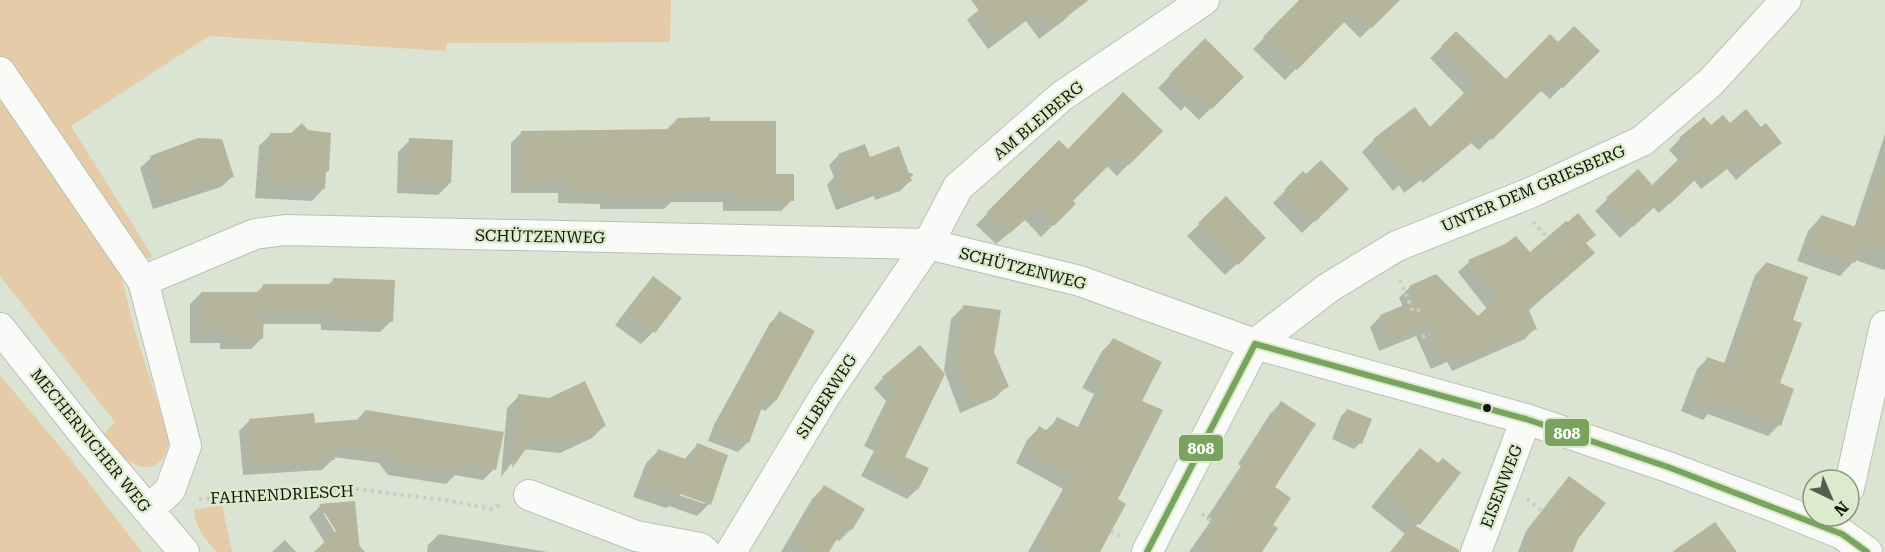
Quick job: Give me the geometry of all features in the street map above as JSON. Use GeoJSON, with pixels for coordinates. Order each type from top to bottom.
{"type":"FeatureCollection","features":[{"type":"Feature","properties":{"kind":"street","name":"AM BLEIBERG"},"geometry":{"type":"LineString","coordinates":[[928,244],[958,187],[1062,96],[1204,0]]}},
{"type":"Feature","properties":{"kind":"street","name":"UNTER DEM GRIESBERG"},"geometry":{"type":"LineString","coordinates":[[1256,344],[1328,288],[1397,246],[1530,193],[1642,141],[1711,82],[1786,0]]}},
{"type":"Feature","properties":{"kind":"street"},"geometry":{"type":"LineString","coordinates":[[0,72],[143,280],[186,446],[170,490],[148,510]]}},
{"type":"Feature","properties":{"kind":"street","name":"SCHÜTZENWEG"},"geometry":{"type":"LineString","coordinates":[[143,280],[255,234],[285,230],[928,244],[1080,281],[1256,344],[1526,419],[1678,471],[1839,534],[1867,552]]}},
{"type":"Feature","properties":{"kind":"street","name":"SILBERWEG"},"geometry":{"type":"LineString","coordinates":[[731,552],[826,394],[928,244]]}},
{"type":"Feature","properties":{"kind":"street"},"geometry":{"type":"LineString","coordinates":[[1853,468],[1885,326]]}},
{"type":"Feature","properties":{"kind":"street","name":"MECHERNICHER WEG"},"geometry":{"type":"LineString","coordinates":[[0,328],[92,444],[184,552]]}},
{"type":"Feature","properties":{"kind":"street"},"geometry":{"type":"LineString","coordinates":[[1147,552],[1256,344]]}},
{"type":"Feature","properties":{"kind":"street","name":"EISENWEG"},"geometry":{"type":"LineString","coordinates":[[1476,552],[1526,419]]}},
{"type":"Feature","properties":{"kind":"street"},"geometry":{"type":"LineString","coordinates":[[529,495],[636,536],[700,548],[705,552]]}},
{"type":"Feature","properties":{"kind":"path"},"geometry":{"type":"LineString","coordinates":[[1397,273],[1413,312],[1420,310]]}},
{"type":"Feature","properties":{"kind":"path"},"geometry":{"type":"LineString","coordinates":[[1422,337],[1430,334]]}},
{"type":"Feature","properties":{"kind":"path","name":"FAHNENDRIESCH"},"geometry":{"type":"LineString","coordinates":[[170,490],[192,499],[199,499],[348,488],[451,501],[491,509],[529,495]]}},
{"type":"Feature","properties":{"kind":"path"},"geometry":{"type":"LineString","coordinates":[[1523,496],[1542,512]]}},
{"type":"Feature","properties":{"kind":"path"},"geometry":{"type":"LineString","coordinates":[[1197,521],[1201,513],[1213,520]]}},
{"type":"Feature","properties":{"kind":"path"},"geometry":{"type":"LineString","coordinates":[[1111,531],[1117,534]]}},
{"type":"Feature","properties":{"kind":"shaded area"},"geometry":{"type":"Polygon","coordinates":[[[0,0],[671,0],[670,42],[447,43],[445,51],[209,36],[71,126],[153,257],[119,267],[134,328],[169,439],[166,454],[162,459],[157,464],[145,467],[126,460],[104,434],[115,422],[0,276],[0,0]]]}},
{"type":"Feature","properties":{"kind":"shaded area"},"geometry":{"type":"Polygon","coordinates":[[[0,375],[72,461],[142,552],[0,552],[0,375]]]}},
{"type":"Feature","properties":{"kind":"shaded area"},"geometry":{"type":"Polygon","coordinates":[[[222,505],[232,552],[217,552],[201,533],[195,517],[194,510],[222,505]]]}},
{"type":"Feature","properties":{"kind":"building"},"geometry":{"type":"Polygon","coordinates":[[[971,0],[1089,0],[1051,28],[1038,11],[1000,38],[971,0]]]}},
{"type":"Feature","properties":{"kind":"building"},"geometry":{"type":"Polygon","coordinates":[[[1299,0],[1400,0],[1372,28],[1355,11],[1297,70],[1263,37],[1299,0]]]}},
{"type":"Feature","properties":{"kind":"building"},"geometry":{"type":"Polygon","coordinates":[[[1574,26],[1600,51],[1563,88],[1553,79],[1492,140],[1484,132],[1436,172],[1434,169],[1416,182],[1411,175],[1405,180],[1373,139],[1415,107],[1430,127],[1476,81],[1441,46],[1456,31],[1506,79],[1550,34],[1558,42],[1574,26]]]}},
{"type":"Feature","properties":{"kind":"building"},"geometry":{"type":"Polygon","coordinates":[[[1205,38],[1244,77],[1212,109],[1198,95],[1194,100],[1169,75],[1205,38]]]}},
{"type":"Feature","properties":{"kind":"building"},"geometry":{"type":"Polygon","coordinates":[[[1123,92],[1163,131],[1129,165],[1119,155],[1073,201],[1076,204],[1054,226],[1037,209],[1009,234],[986,213],[1059,140],[1068,149],[1123,92]]]}},
{"type":"Feature","properties":{"kind":"building"},"geometry":{"type":"Polygon","coordinates":[[[1746,109],[1761,127],[1766,123],[1782,143],[1747,170],[1738,159],[1713,180],[1705,170],[1670,204],[1653,184],[1689,149],[1679,138],[1704,117],[1711,125],[1723,115],[1730,123],[1746,109]]]}},
{"type":"Feature","properties":{"kind":"building"},"geometry":{"type":"Polygon","coordinates":[[[710,117],[710,121],[776,121],[776,174],[794,174],[794,201],[733,200],[733,191],[677,192],[677,198],[610,198],[610,193],[569,193],[569,182],[521,183],[521,131],[676,129],[677,118],[710,117]]]}},
{"type":"Feature","properties":{"kind":"building"},"geometry":{"type":"Polygon","coordinates":[[[302,123],[308,130],[331,133],[329,171],[326,171],[325,189],[267,186],[270,133],[291,133],[302,123]]]}},
{"type":"Feature","properties":{"kind":"building"},"geometry":{"type":"Polygon","coordinates":[[[198,138],[222,139],[234,177],[164,199],[150,156],[198,138]]]}},
{"type":"Feature","properties":{"kind":"building"},"geometry":{"type":"Polygon","coordinates":[[[409,138],[453,140],[451,183],[408,182],[409,138]]]}},
{"type":"Feature","properties":{"kind":"building"},"geometry":{"type":"Polygon","coordinates":[[[865,144],[870,157],[899,146],[909,173],[912,173],[913,176],[910,177],[912,181],[885,192],[883,187],[846,201],[836,174],[846,174],[838,154],[865,144]]]}},
{"type":"Feature","properties":{"kind":"building"},"geometry":{"type":"Polygon","coordinates":[[[1321,160],[1349,189],[1315,222],[1284,190],[1303,171],[1306,174],[1321,160]]]}},
{"type":"Feature","properties":{"kind":"building"},"geometry":{"type":"Polygon","coordinates":[[[1638,169],[1664,198],[1633,227],[1606,198],[1638,169]]]}},
{"type":"Feature","properties":{"kind":"building"},"geometry":{"type":"Polygon","coordinates":[[[1879,172],[1885,172],[1885,252],[1862,245],[1855,263],[1810,247],[1821,215],[1862,229],[1879,172]]]}},
{"type":"Feature","properties":{"kind":"building"},"geometry":{"type":"Polygon","coordinates":[[[1226,196],[1266,238],[1238,265],[1198,223],[1226,196]]]}},
{"type":"Feature","properties":{"kind":"building"},"geometry":{"type":"Polygon","coordinates":[[[1578,213],[1596,235],[1586,243],[1595,253],[1529,310],[1537,329],[1463,362],[1458,352],[1442,359],[1427,326],[1390,341],[1380,315],[1416,300],[1409,286],[1436,274],[1478,316],[1497,298],[1468,260],[1505,244],[1516,236],[1530,252],[1578,213]]]}},
{"type":"Feature","properties":{"kind":"building"},"geometry":{"type":"Polygon","coordinates":[[[1766,262],[1808,277],[1793,320],[1802,323],[1780,383],[1794,389],[1781,426],[1718,403],[1715,409],[1691,400],[1707,357],[1730,365],[1766,262]]]}},
{"type":"Feature","properties":{"kind":"building"},"geometry":{"type":"Polygon","coordinates":[[[653,276],[682,298],[655,333],[626,312],[653,276]]]}},
{"type":"Feature","properties":{"kind":"building"},"geometry":{"type":"Polygon","coordinates":[[[333,278],[395,280],[393,322],[331,319],[331,314],[264,314],[263,339],[230,339],[230,333],[200,332],[201,292],[263,292],[263,284],[333,284],[333,278]]]}},
{"type":"Feature","properties":{"kind":"building"},"geometry":{"type":"Polygon","coordinates":[[[963,305],[1001,310],[994,352],[1009,387],[972,402],[955,357],[963,305]]]}},
{"type":"Feature","properties":{"kind":"building"},"geometry":{"type":"Polygon","coordinates":[[[779,311],[815,331],[776,401],[766,396],[749,443],[717,431],[724,413],[779,311]]]}},
{"type":"Feature","properties":{"kind":"building"},"geometry":{"type":"Polygon","coordinates":[[[1113,338],[1162,362],[1142,401],[1163,410],[1118,499],[1126,504],[1100,552],[1055,552],[1038,543],[1073,477],[1027,451],[1039,426],[1049,432],[1057,417],[1082,429],[1105,382],[1093,376],[1113,338]]]}},
{"type":"Feature","properties":{"kind":"building"},"geometry":{"type":"Polygon","coordinates":[[[920,345],[945,374],[905,457],[929,468],[918,490],[870,466],[883,441],[873,436],[895,391],[882,377],[920,345]]]}},
{"type":"Feature","properties":{"kind":"building"},"geometry":{"type":"Polygon","coordinates":[[[585,381],[606,426],[573,441],[534,438],[512,468],[518,394],[549,398],[585,381]]]}},
{"type":"Feature","properties":{"kind":"building"},"geometry":{"type":"Polygon","coordinates":[[[1281,401],[1316,424],[1275,487],[1291,498],[1273,525],[1278,528],[1262,552],[1213,552],[1198,542],[1220,510],[1216,507],[1251,454],[1248,452],[1281,401]]]}},
{"type":"Feature","properties":{"kind":"building"},"geometry":{"type":"Polygon","coordinates":[[[1347,409],[1372,419],[1362,444],[1337,433],[1347,409]]]}},
{"type":"Feature","properties":{"kind":"building"},"geometry":{"type":"Polygon","coordinates":[[[365,410],[504,432],[496,470],[460,463],[458,473],[399,464],[390,453],[334,445],[335,460],[253,465],[249,419],[314,413],[315,423],[364,419],[365,410]]]}},
{"type":"Feature","properties":{"kind":"building"},"geometry":{"type":"Polygon","coordinates":[[[697,443],[728,455],[711,505],[644,485],[658,449],[691,461],[697,443]]]}},
{"type":"Feature","properties":{"kind":"building"},"geometry":{"type":"Polygon","coordinates":[[[1420,448],[1438,463],[1443,458],[1461,473],[1420,525],[1382,494],[1420,448]]]}},
{"type":"Feature","properties":{"kind":"building"},"geometry":{"type":"Polygon","coordinates":[[[1569,476],[1606,503],[1578,539],[1573,552],[1524,552],[1538,517],[1569,476]]]}},
{"type":"Feature","properties":{"kind":"building"},"geometry":{"type":"Polygon","coordinates":[[[824,485],[865,509],[852,530],[845,526],[829,552],[811,552],[791,541],[824,485]]]}},
{"type":"Feature","properties":{"kind":"building"},"geometry":{"type":"Polygon","coordinates":[[[355,501],[360,552],[314,552],[336,531],[319,504],[355,501]]]}},
{"type":"Feature","properties":{"kind":"building"},"geometry":{"type":"Polygon","coordinates":[[[1715,522],[1737,552],[1672,552],[1715,522]]]}},
{"type":"Feature","properties":{"kind":"building"},"geometry":{"type":"Polygon","coordinates":[[[1412,524],[1459,550],[1459,552],[1391,552],[1412,524]]]}},
{"type":"Feature","properties":{"kind":"transit line","name":"808"},"geometry":{"type":"LineString","coordinates":[[1255,344],[1526,419],[1668,467],[1842,534],[1867,552]]}},
{"type":"Feature","properties":{"kind":"transit line","name":"808"},"geometry":{"type":"LineString","coordinates":[[1147,552],[1255,344]]}}]}
